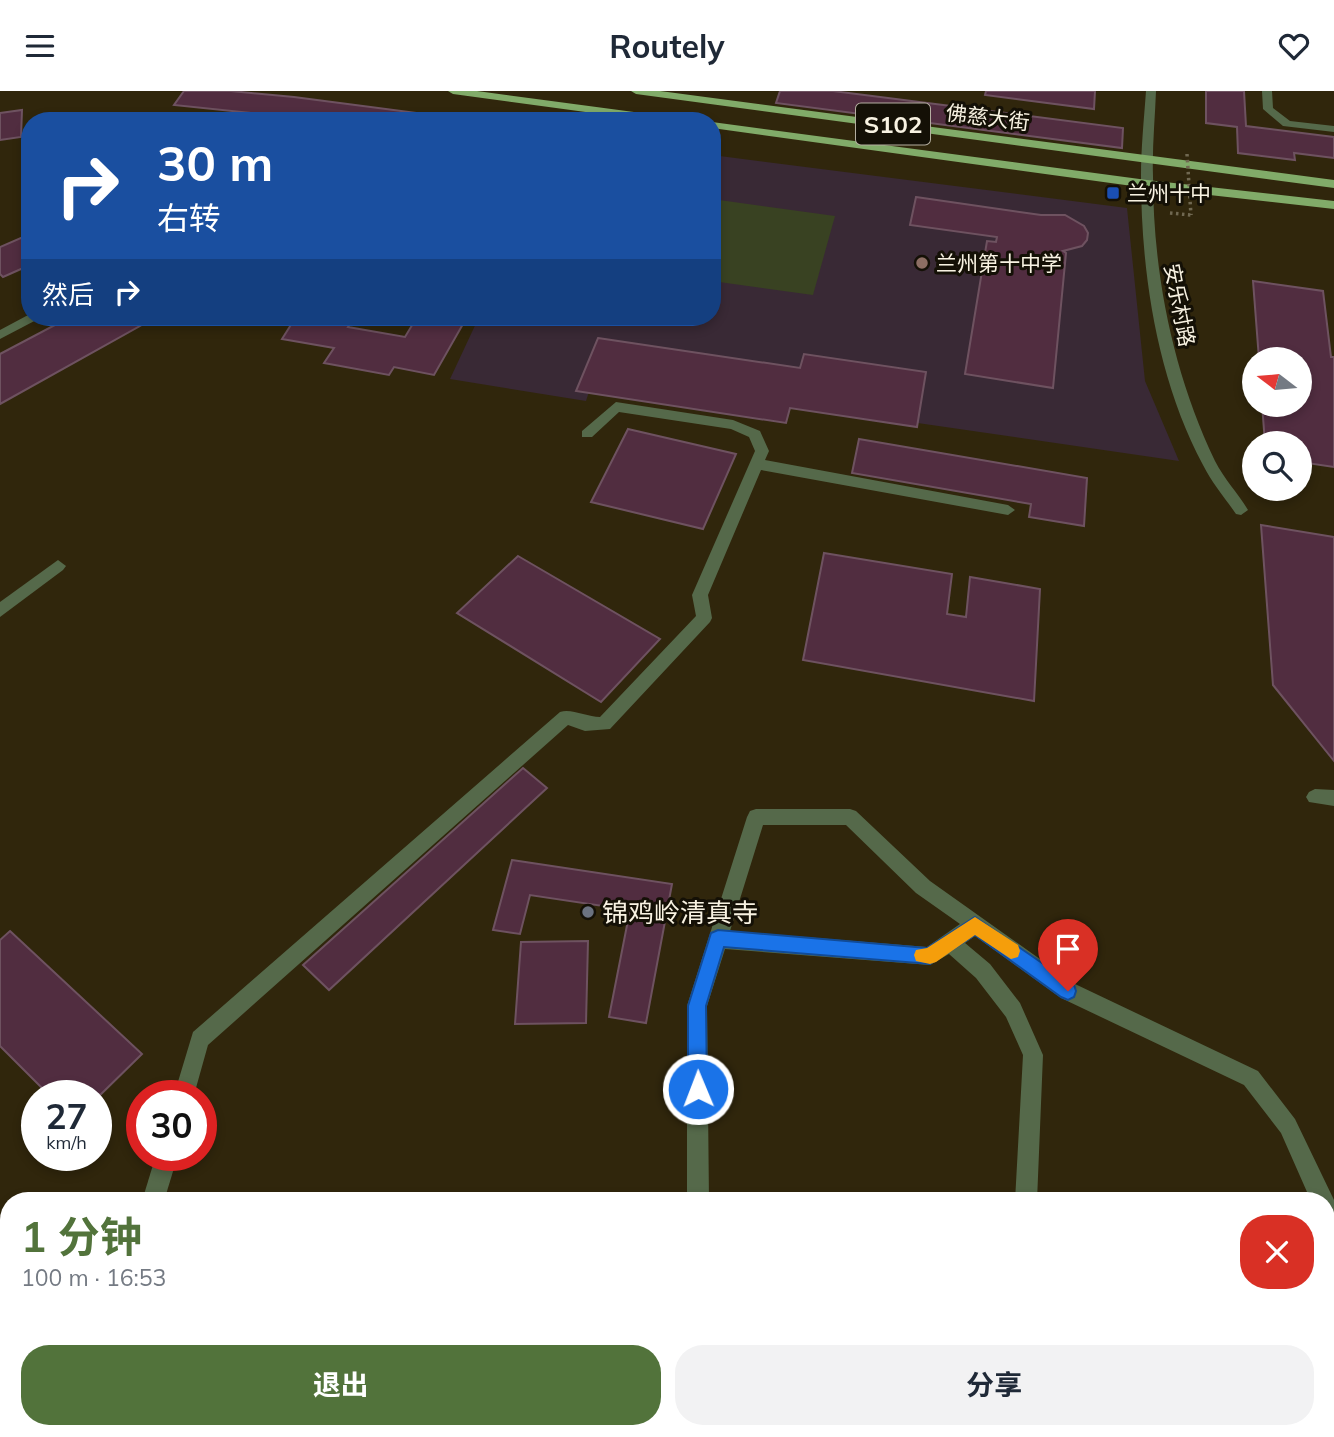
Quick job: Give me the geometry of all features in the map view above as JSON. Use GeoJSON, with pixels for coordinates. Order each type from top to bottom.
{"type":"FeatureCollection","features":[{"type":"Feature","properties":{"kind":"main road"},"geometry":{"type":"LineString","coordinates":[[453,91],[610,112]]}},
{"type":"Feature","properties":{"kind":"main road","name":"佛慈大街"},"geometry":{"type":"LineString","coordinates":[[636,91],[1149,157],[1334,184]]}},
{"type":"Feature","properties":{"kind":"main road","name":"佛慈大街"},"geometry":{"type":"LineString","coordinates":[[721,126],[1147,184],[1334,205]]}},
{"type":"Feature","properties":{"kind":"main road"},"geometry":{"type":"LineString","coordinates":[[1149,157],[1334,172]]}},
{"type":"Feature","properties":{"kind":"main road"},"geometry":{"type":"LineString","coordinates":[[1147,184],[1269,209],[1334,217]]}},
{"type":"Feature","properties":{"kind":"street","name":"安乐村路"},"geometry":{"type":"LineString","coordinates":[[1151,91],[1147,184],[1154,285],[1159,316],[1175,376],[1209,463],[1241,510]]}},
{"type":"Feature","properties":{"kind":"street"},"geometry":{"type":"LineString","coordinates":[[1267,91],[1268,109],[1287,124],[1334,129]]}},
{"type":"Feature","properties":{"kind":"street"},"geometry":{"type":"LineString","coordinates":[[0,335],[21,324]]}},
{"type":"Feature","properties":{"kind":"street"},"geometry":{"type":"LineString","coordinates":[[188,1080],[200,1039],[566,717],[585,724],[604,724],[704,618],[701,595],[762,451],[755,434],[733,425],[616,407],[587,435]]}},
{"type":"Feature","properties":{"kind":"street"},"geometry":{"type":"LineString","coordinates":[[757,464],[1008,510]]}},
{"type":"Feature","properties":{"kind":"street"},"geometry":{"type":"LineString","coordinates":[[0,611],[58,566]]}},
{"type":"Feature","properties":{"kind":"street"},"geometry":{"type":"LineString","coordinates":[[698,1192],[697,1006],[756,817],[850,817],[923,887],[1068,991],[1251,1079],[1288,1126],[1319,1192]]}},
{"type":"Feature","properties":{"kind":"street"},"geometry":{"type":"LineString","coordinates":[[718,939],[930,956],[975,925]]}},
{"type":"Feature","properties":{"kind":"street"},"geometry":{"type":"LineString","coordinates":[[949,942],[982,971],[1013,1010],[1033,1055],[1026,1192]]}},
{"type":"Feature","properties":{"kind":"street"},"geometry":{"type":"LineString","coordinates":[[156,1192],[162,1171]]}},
{"type":"Feature","properties":{"kind":"path"},"geometry":{"type":"LineString","coordinates":[[1187,153],[1191,215]]}},
{"type":"Feature","properties":{"kind":"shaded area","name":"兰州第十中学"},"geometry":{"type":"Polygon","coordinates":[[[721,156],[1127,208],[1145,381],[1179,461],[594,376],[586,401],[450,379],[475,326],[721,326],[721,156]]]}},
{"type":"Feature","properties":{"kind":"green space"},"geometry":{"type":"Polygon","coordinates":[[[721,200],[835,216],[813,295],[721,282],[721,200]]]}},
{"type":"Feature","properties":{"kind":"building"},"geometry":{"type":"Polygon","coordinates":[[[184,91],[231,91],[409,112],[242,112],[174,105],[184,91]]]}},
{"type":"Feature","properties":{"kind":"building"},"geometry":{"type":"Polygon","coordinates":[[[780,91],[833,91],[1123,128],[1122,148],[776,103],[780,91]]]}},
{"type":"Feature","properties":{"kind":"building"},"geometry":{"type":"Polygon","coordinates":[[[986,91],[1095,91],[1094,109],[985,95],[986,91]]]}},
{"type":"Feature","properties":{"kind":"building"},"geometry":{"type":"Polygon","coordinates":[[[1206,91],[1244,91],[1246,126],[1334,137],[1334,158],[1294,153],[1295,160],[1238,153],[1237,127],[1206,123],[1206,91]]]}},
{"type":"Feature","properties":{"kind":"building"},"geometry":{"type":"Polygon","coordinates":[[[22,110],[21,137],[0,140],[0,113],[22,110]]]}},
{"type":"Feature","properties":{"kind":"building"},"geometry":{"type":"Polygon","coordinates":[[[916,197],[1041,215],[1065,215],[1084,226],[1088,233],[1082,246],[1063,251],[1066,253],[1053,388],[965,374],[987,241],[996,242],[997,237],[910,225],[916,197]]]}},
{"type":"Feature","properties":{"kind":"building"},"geometry":{"type":"Polygon","coordinates":[[[21,238],[21,269],[3,277],[0,274],[0,247],[21,238]]]}},
{"type":"Feature","properties":{"kind":"building"},"geometry":{"type":"Polygon","coordinates":[[[1253,281],[1323,291],[1331,357],[1334,357],[1334,467],[1312,464],[1312,431],[1264,431],[1263,417],[1312,417],[1312,347],[1258,347],[1253,281]]]}},
{"type":"Feature","properties":{"kind":"building"},"geometry":{"type":"Polygon","coordinates":[[[53,326],[140,326],[0,404],[0,354],[53,326]]]}},
{"type":"Feature","properties":{"kind":"building"},"geometry":{"type":"Polygon","coordinates":[[[290,326],[349,326],[405,337],[412,326],[462,326],[434,375],[394,367],[389,375],[324,363],[334,348],[282,339],[290,326]]]}},
{"type":"Feature","properties":{"kind":"building"},"geometry":{"type":"Polygon","coordinates":[[[598,338],[800,368],[804,354],[926,372],[917,427],[790,408],[786,423],[576,391],[598,338]]]}},
{"type":"Feature","properties":{"kind":"building"},"geometry":{"type":"Polygon","coordinates":[[[628,429],[736,454],[703,529],[591,502],[628,429]]]}},
{"type":"Feature","properties":{"kind":"building"},"geometry":{"type":"Polygon","coordinates":[[[859,439],[1087,478],[1084,526],[1029,517],[1031,504],[852,473],[859,439]]]}},
{"type":"Feature","properties":{"kind":"building"},"geometry":{"type":"Polygon","coordinates":[[[1261,525],[1334,537],[1334,761],[1273,685],[1261,525]]]}},
{"type":"Feature","properties":{"kind":"building"},"geometry":{"type":"Polygon","coordinates":[[[824,553],[952,574],[947,614],[966,617],[970,577],[1040,589],[1034,701],[803,660],[824,553]]]}},
{"type":"Feature","properties":{"kind":"building"},"geometry":{"type":"Polygon","coordinates":[[[518,556],[660,639],[601,702],[457,613],[518,556]]]}},
{"type":"Feature","properties":{"kind":"building"},"geometry":{"type":"Polygon","coordinates":[[[523,768],[547,788],[329,990],[303,965],[523,768]]]}},
{"type":"Feature","properties":{"kind":"building"},"geometry":{"type":"Polygon","coordinates":[[[512,860],[672,884],[646,1023],[609,1017],[630,910],[530,895],[520,934],[493,930],[512,860]]]}},
{"type":"Feature","properties":{"kind":"building"},"geometry":{"type":"Polygon","coordinates":[[[10,931],[142,1054],[112,1083],[112,1080],[34,1080],[0,1046],[0,940],[10,931]]]}},
{"type":"Feature","properties":{"kind":"building"},"geometry":{"type":"Polygon","coordinates":[[[588,941],[586,1023],[515,1024],[521,942],[588,941]]]}},
{"type":"Feature","properties":{"kind":"slow traffic"},"geometry":{"type":"LineString","coordinates":[[922,955],[930,956],[975,925],[1011,951]]}},
{"type":"Feature","properties":{"kind":"place","name":"兰州十中"},"geometry":{"type":"Point","coordinates":[1113,193]}},
{"type":"Feature","properties":{"kind":"place","name":"兰州第十中学"},"geometry":{"type":"Point","coordinates":[922,263]}},
{"type":"Feature","properties":{"kind":"place","name":"锦鸡岭清真寺"},"geometry":{"type":"Point","coordinates":[588,912]}},
{"type":"Feature","properties":{"kind":"route"},"geometry":{"type":"LineString","coordinates":[[698,1089],[697,1006],[718,939],[930,956],[975,925],[1068,991]]}}]}
